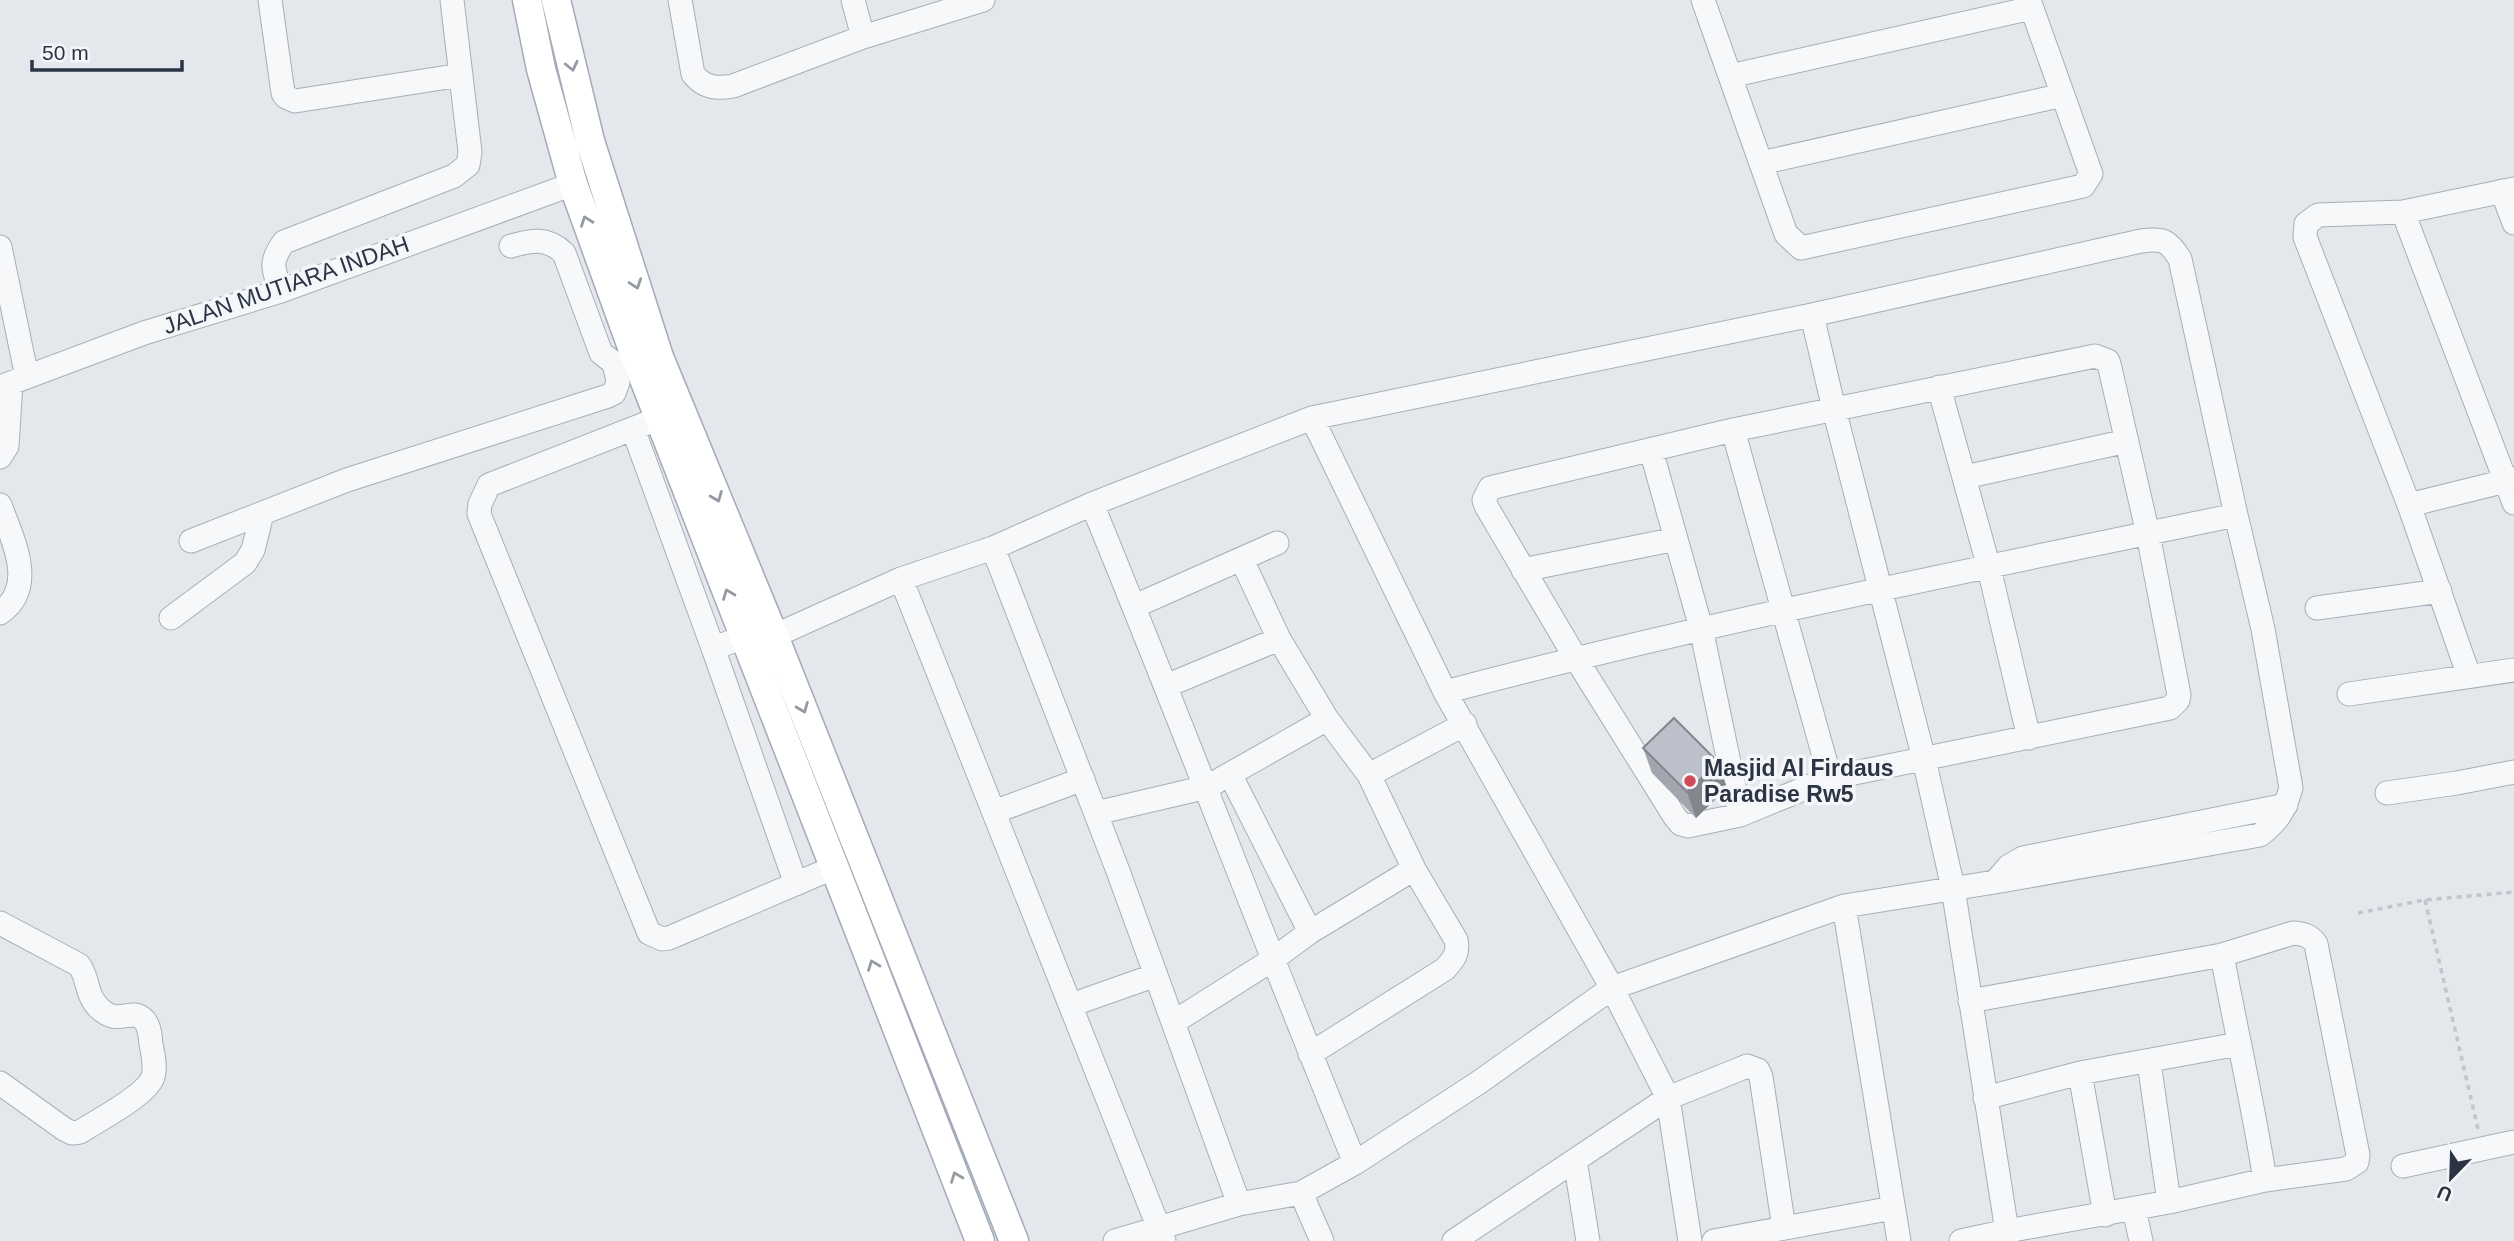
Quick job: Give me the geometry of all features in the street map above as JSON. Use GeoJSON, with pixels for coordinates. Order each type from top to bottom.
{"type":"FeatureCollection","features":[{"type":"Feature","properties":{"kind":"main road"},"geometry":{"type":"LineString","coordinates":[[527,0],[541,69],[573,184],[637,360],[980,1241]]}},
{"type":"Feature","properties":{"kind":"main road"},"geometry":{"type":"LineString","coordinates":[[556,0],[590,141],[637,360],[775,636],[1014,1241]]}},
{"type":"Feature","properties":{"kind":"street"},"geometry":{"type":"LineString","coordinates":[[270,0],[283,93],[290,100],[461,75]]}},
{"type":"Feature","properties":{"kind":"street"},"geometry":{"type":"LineString","coordinates":[[281,291],[273,267],[275,254],[284,242],[454,177],[466,169],[470,152],[452,0]]}},
{"type":"Feature","properties":{"kind":"street"},"geometry":{"type":"LineString","coordinates":[[680,0],[693,74],[699,82],[719,88],[733,86],[863,37],[983,0]]}},
{"type":"Feature","properties":{"kind":"street"},"geometry":{"type":"LineString","coordinates":[[853,0],[863,37]]}},
{"type":"Feature","properties":{"kind":"street"},"geometry":{"type":"LineString","coordinates":[[1703,0],[1786,234],[1801,248],[2083,186],[2091,174],[2030,4],[1730,76]]}},
{"type":"Feature","properties":{"kind":"street"},"geometry":{"type":"LineString","coordinates":[[1761,163],[2063,95]]}},
{"type":"Feature","properties":{"kind":"street","name":"JALAN MUTIARA INDAH"},"geometry":{"type":"LineString","coordinates":[[13,382],[144,333],[281,291],[573,184]]}},
{"type":"Feature","properties":{"kind":"street"},"geometry":{"type":"LineString","coordinates":[[2469,676],[2409,505],[2305,237],[2306,224],[2318,215],[2403,212],[2508,190],[2514,223]]}},
{"type":"Feature","properties":{"kind":"street"},"geometry":{"type":"LineString","coordinates":[[2403,212],[2511,488],[2409,505]]}},
{"type":"Feature","properties":{"kind":"street"},"geometry":{"type":"LineString","coordinates":[[775,636],[901,579],[993,548],[1092,504],[1312,418],[1812,315],[2158,238],[2171,246],[2180,259],[2263,629],[2291,788],[2277,822],[2260,835],[1844,906],[1612,988],[1478,1083],[1355,1163],[1301,1193],[1239,1204],[1162,1235],[1115,1241]]}},
{"type":"Feature","properties":{"kind":"street"},"geometry":{"type":"LineString","coordinates":[[511,246],[540,240],[557,246],[564,253],[601,353],[605,358],[637,360]]}},
{"type":"Feature","properties":{"kind":"street"},"geometry":{"type":"LineString","coordinates":[[0,247],[13,382],[7,446],[0,457]]}},
{"type":"Feature","properties":{"kind":"street"},"geometry":{"type":"LineString","coordinates":[[1812,315],[1924,759],[1953,888],[2007,1231]]}},
{"type":"Feature","properties":{"kind":"street"},"geometry":{"type":"LineString","coordinates":[[2095,356],[2108,361],[2148,534],[2178,701],[2170,708],[1830,778],[1740,815],[1696,825],[1681,824],[1575,657],[1484,500],[1490,488],[1733,430],[1834,409],[2095,356]]}},
{"type":"Feature","properties":{"kind":"street"},"geometry":{"type":"LineString","coordinates":[[191,541],[347,480],[608,396],[614,393],[618,382],[637,360]]}},
{"type":"Feature","properties":{"kind":"street"},"geometry":{"type":"LineString","coordinates":[[1939,387],[1989,568],[2029,738]]}},
{"type":"Feature","properties":{"kind":"street"},"geometry":{"type":"LineString","coordinates":[[660,418],[489,485],[480,504],[479,514],[649,933],[662,939],[668,938],[835,867]]}},
{"type":"Feature","properties":{"kind":"street"},"geometry":{"type":"LineString","coordinates":[[1312,418],[1445,692],[1612,988],[1668,1098],[1690,1241]]}},
{"type":"Feature","properties":{"kind":"street"},"geometry":{"type":"LineString","coordinates":[[633,429],[796,884]]}},
{"type":"Feature","properties":{"kind":"street"},"geometry":{"type":"LineString","coordinates":[[1733,430],[1830,778]]}},
{"type":"Feature","properties":{"kind":"street"},"geometry":{"type":"LineString","coordinates":[[1965,477],[2127,441]]}},
{"type":"Feature","properties":{"kind":"street"},"geometry":{"type":"LineString","coordinates":[[1651,450],[1701,628],[1740,815]]}},
{"type":"Feature","properties":{"kind":"street"},"geometry":{"type":"LineString","coordinates":[[1092,504],[1135,606],[1272,960],[1355,1163]]}},
{"type":"Feature","properties":{"kind":"street"},"geometry":{"type":"LineString","coordinates":[[0,505],[22,566],[11,602],[0,612]]}},
{"type":"Feature","properties":{"kind":"street"},"geometry":{"type":"LineString","coordinates":[[171,618],[245,563],[253,550],[261,514]]}},
{"type":"Feature","properties":{"kind":"street"},"geometry":{"type":"LineString","coordinates":[[1445,692],[1575,657],[1701,628],[2236,516]]}},
{"type":"Feature","properties":{"kind":"street"},"geometry":{"type":"LineString","coordinates":[[1524,570],[1676,539]]}},
{"type":"Feature","properties":{"kind":"street"},"geometry":{"type":"LineString","coordinates":[[1135,606],[1277,543]]}},
{"type":"Feature","properties":{"kind":"street"},"geometry":{"type":"LineString","coordinates":[[993,548],[1096,813],[1239,1204]]}},
{"type":"Feature","properties":{"kind":"street"},"geometry":{"type":"LineString","coordinates":[[1242,560],[1279,639],[1327,719],[1369,775],[1414,869],[1458,948],[1454,959],[1445,969],[1310,1054]]}},
{"type":"Feature","properties":{"kind":"street"},"geometry":{"type":"LineString","coordinates":[[901,579],[1162,1235]]}},
{"type":"Feature","properties":{"kind":"street"},"geometry":{"type":"LineString","coordinates":[[2317,608],[2440,591]]}},
{"type":"Feature","properties":{"kind":"street"},"geometry":{"type":"LineString","coordinates":[[713,648],[745,637]]}},
{"type":"Feature","properties":{"kind":"street"},"geometry":{"type":"LineString","coordinates":[[1166,686],[1279,639]]}},
{"type":"Feature","properties":{"kind":"street"},"geometry":{"type":"LineString","coordinates":[[2349,694],[2514,670]]}},
{"type":"Feature","properties":{"kind":"street"},"geometry":{"type":"LineString","coordinates":[[1096,813],[1207,787],[1327,719]]}},
{"type":"Feature","properties":{"kind":"street"},"geometry":{"type":"LineString","coordinates":[[1369,775],[1465,724]]}},
{"type":"Feature","properties":{"kind":"street"},"geometry":{"type":"LineString","coordinates":[[2387,793],[2514,772]]}},
{"type":"Feature","properties":{"kind":"street"},"geometry":{"type":"LineString","coordinates":[[1230,774],[1310,932]]}},
{"type":"Feature","properties":{"kind":"street"},"geometry":{"type":"LineString","coordinates":[[994,812],[1083,779]]}},
{"type":"Feature","properties":{"kind":"street"},"geometry":{"type":"LineString","coordinates":[[1174,1022],[1272,960],[1310,932],[1414,869]]}},
{"type":"Feature","properties":{"kind":"street"},"geometry":{"type":"LineString","coordinates":[[1844,906],[1899,1241]]}},
{"type":"Feature","properties":{"kind":"street"},"geometry":{"type":"LineString","coordinates":[[0,923],[79,965],[83,970],[88,992],[98,1007],[111,1017],[119,1018],[132,1014],[142,1017],[148,1024],[155,1061],[154,1074],[146,1089],[80,1132],[72,1133],[64,1129],[0,1083]]}},
{"type":"Feature","properties":{"kind":"street"},"geometry":{"type":"LineString","coordinates":[[1961,1241],[2105,1215],[2265,1180],[2353,1167],[2358,1154],[2316,944],[2312,938],[2293,933],[2222,955],[1970,1001]]}},
{"type":"Feature","properties":{"kind":"street"},"geometry":{"type":"LineString","coordinates":[[2222,955],[2265,1180]]}},
{"type":"Feature","properties":{"kind":"street"},"geometry":{"type":"LineString","coordinates":[[1071,1005],[1156,975]]}},
{"type":"Feature","properties":{"kind":"street"},"geometry":{"type":"LineString","coordinates":[[1984,1098],[2080,1073],[2238,1044]]}},
{"type":"Feature","properties":{"kind":"street"},"geometry":{"type":"LineString","coordinates":[[2149,1062],[2169,1202]]}},
{"type":"Feature","properties":{"kind":"street"},"geometry":{"type":"LineString","coordinates":[[1454,1241],[1668,1098],[1746,1066],[1758,1070],[1761,1077],[1784,1228]]}},
{"type":"Feature","properties":{"kind":"street"},"geometry":{"type":"LineString","coordinates":[[2080,1073],[2105,1215]]}},
{"type":"Feature","properties":{"kind":"street"},"geometry":{"type":"LineString","coordinates":[[2403,1166],[2514,1142]]}},
{"type":"Feature","properties":{"kind":"street"},"geometry":{"type":"LineString","coordinates":[[1575,1160],[1588,1241]]}},
{"type":"Feature","properties":{"kind":"street"},"geometry":{"type":"LineString","coordinates":[[1301,1193],[1322,1241]]}},
{"type":"Feature","properties":{"kind":"street"},"geometry":{"type":"LineString","coordinates":[[1714,1241],[1894,1208]]}},
{"type":"Feature","properties":{"kind":"street"},"geometry":{"type":"LineString","coordinates":[[2134,1209],[2141,1241]]}},
{"type":"Feature","properties":{"kind":"path"},"geometry":{"type":"LineString","coordinates":[[2358,913],[2425,900],[2514,892]]}},
{"type":"Feature","properties":{"kind":"path"},"geometry":{"type":"LineString","coordinates":[[2425,900],[2482,1148]]}},
{"type":"Feature","properties":{"kind":"building"},"geometry":{"type":"Polygon","coordinates":[[[1674,718],[1718,762],[1687,792],[1643,748],[1674,718]]]}},
{"type":"Feature","properties":{"kind":"place","name":"Masjid Al Firdaus Paradise Rw5"},"geometry":{"type":"Point","coordinates":[1690,781]}}]}
